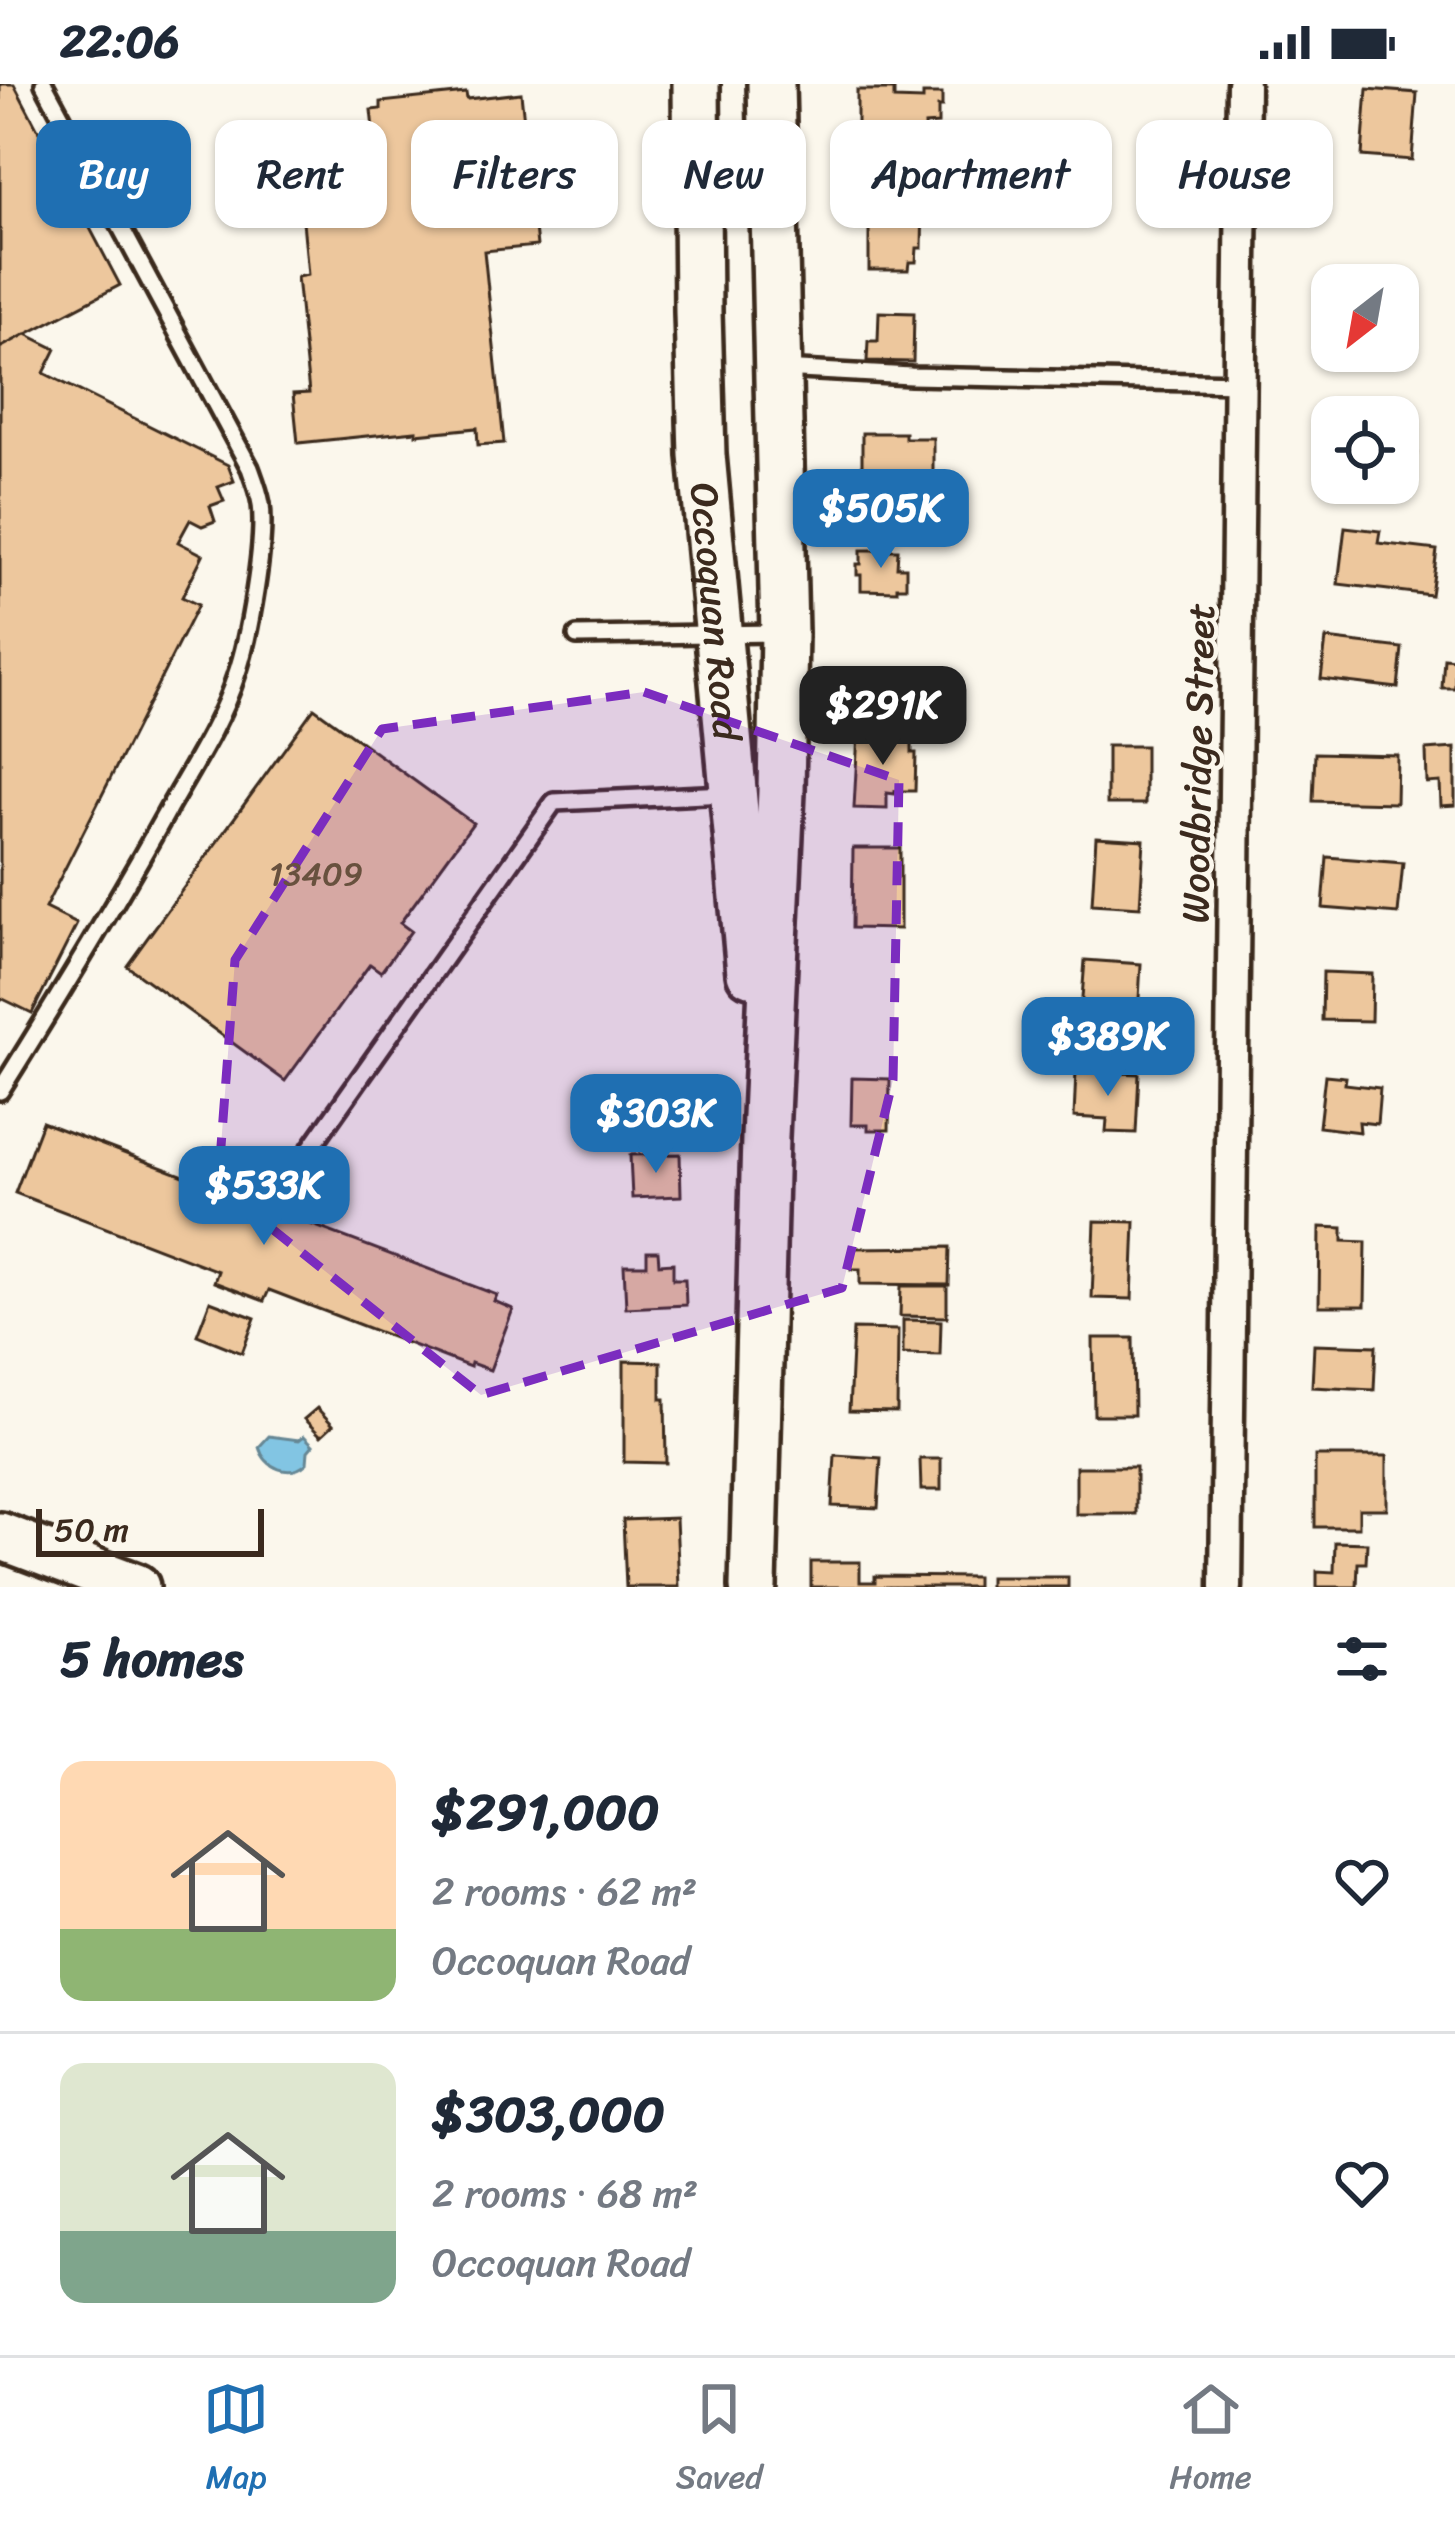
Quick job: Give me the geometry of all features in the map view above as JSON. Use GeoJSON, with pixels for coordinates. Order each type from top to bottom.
{"type":"FeatureCollection","features":[{"type":"Feature","properties":{"kind":"main road","name":"Occoquan Road"},"geometry":{"type":"LineString","coordinates":[[696,84],[703,455],[765,1137]]}},
{"type":"Feature","properties":{"kind":"main road","name":"Occoquan Road"},"geometry":{"type":"LineString","coordinates":[[754,1587],[784,633],[771,84]]}},
{"type":"Feature","properties":{"kind":"main road"},"geometry":{"type":"LineString","coordinates":[[0,1536],[136,1587]]}},
{"type":"Feature","properties":{"kind":"street","name":"Woodbridge Street"},"geometry":{"type":"LineString","coordinates":[[1226,1587],[1243,84]]}},
{"type":"Feature","properties":{"kind":"lane"},"geometry":{"type":"LineString","coordinates":[[0,1091],[98,935],[220,715],[237,675],[261,529],[261,505],[250,468],[44,84]]}},
{"type":"Feature","properties":{"kind":"lane"},"geometry":{"type":"LineString","coordinates":[[778,369],[1241,383]]}},
{"type":"Feature","properties":{"kind":"lane"},"geometry":{"type":"LineString","coordinates":[[577,637],[784,633]]}},
{"type":"Feature","properties":{"kind":"lane"},"geometry":{"type":"LineString","coordinates":[[310,1149],[554,802],[733,794]]}},
{"type":"Feature","properties":{"kind":"highlighted area"},"geometry":{"type":"Polygon","coordinates":[[[644,692],[899,780],[893,1080],[842,1288],[481,1395],[218,1186],[235,960],[382,729],[644,692]]]}},
{"type":"Feature","properties":{"kind":"water"},"geometry":{"type":"Polygon","coordinates":[[[269,1436],[299,1440],[304,1436],[313,1445],[307,1463],[286,1471],[272,1466],[259,1447],[269,1436]]]}},
{"type":"Feature","properties":{"kind":"building"},"geometry":{"type":"Polygon","coordinates":[[[0,84],[14,84],[36,126],[36,228],[90,228],[120,285],[0,348],[0,84]]]}},
{"type":"Feature","properties":{"kind":"building"},"geometry":{"type":"Polygon","coordinates":[[[1367,89],[1417,93],[1412,160],[1362,156],[1367,89]]]}},
{"type":"Feature","properties":{"kind":"building"},"geometry":{"type":"Polygon","coordinates":[[[857,90],[894,90],[894,99],[923,100],[923,94],[942,94],[938,120],[857,120],[857,90]]]}},
{"type":"Feature","properties":{"kind":"building"},"geometry":{"type":"Polygon","coordinates":[[[521,93],[524,120],[411,120],[411,228],[535,228],[537,246],[484,251],[504,443],[478,445],[477,428],[298,443],[293,394],[309,393],[297,277],[308,275],[304,228],[387,228],[387,120],[372,120],[371,110],[381,109],[381,102],[521,93]]]}},
{"type":"Feature","properties":{"kind":"building"},"geometry":{"type":"Polygon","coordinates":[[[869,228],[922,228],[922,248],[917,248],[916,262],[909,262],[908,270],[869,270],[869,228]]]}},
{"type":"Feature","properties":{"kind":"building"},"geometry":{"type":"Polygon","coordinates":[[[879,312],[914,313],[913,362],[867,361],[868,341],[878,341],[879,312]]]}},
{"type":"Feature","properties":{"kind":"building"},"geometry":{"type":"Polygon","coordinates":[[[26,334],[56,349],[44,373],[228,465],[234,481],[218,487],[224,501],[210,506],[215,521],[202,526],[190,520],[178,542],[203,555],[182,597],[198,605],[45,908],[77,924],[32,1013],[0,1001],[0,348],[26,334]]]}},
{"type":"Feature","properties":{"kind":"building"},"geometry":{"type":"Polygon","coordinates":[[[862,433],[933,438],[933,476],[862,475],[862,433]]]}},
{"type":"Feature","properties":{"kind":"building"},"geometry":{"type":"Polygon","coordinates":[[[1345,527],[1380,531],[1378,543],[1437,550],[1431,595],[1338,584],[1345,527]]]}},
{"type":"Feature","properties":{"kind":"building"},"geometry":{"type":"Polygon","coordinates":[[[861,550],[898,550],[897,567],[906,567],[906,587],[861,590],[857,564],[861,564],[861,550]]]}},
{"type":"Feature","properties":{"kind":"building"},"geometry":{"type":"Polygon","coordinates":[[[1326,639],[1402,648],[1398,688],[1321,679],[1326,639]]]}},
{"type":"Feature","properties":{"kind":"building"},"geometry":{"type":"Polygon","coordinates":[[[1444,658],[1455,659],[1455,688],[1442,688],[1444,658]]]}},
{"type":"Feature","properties":{"kind":"building"},"geometry":{"type":"Polygon","coordinates":[[[314,708],[473,823],[400,923],[411,931],[381,972],[370,964],[285,1081],[127,966],[314,708]]]}},
{"type":"Feature","properties":{"kind":"building"},"geometry":{"type":"Polygon","coordinates":[[[858,733],[912,734],[915,791],[887,793],[887,809],[854,808],[858,733]]]}},
{"type":"Feature","properties":{"kind":"building"},"geometry":{"type":"Polygon","coordinates":[[[1107,746],[1145,746],[1145,804],[1107,804],[1107,746]]]}},
{"type":"Feature","properties":{"kind":"building"},"geometry":{"type":"Polygon","coordinates":[[[1455,748],[1455,805],[1441,806],[1440,782],[1427,783],[1426,750],[1455,748]]]}},
{"type":"Feature","properties":{"kind":"building"},"geometry":{"type":"Polygon","coordinates":[[[1315,753],[1397,755],[1396,803],[1313,801],[1315,753]]]}},
{"type":"Feature","properties":{"kind":"building"},"geometry":{"type":"Polygon","coordinates":[[[1096,837],[1144,840],[1140,907],[1092,904],[1096,837]]]}},
{"type":"Feature","properties":{"kind":"building"},"geometry":{"type":"Polygon","coordinates":[[[853,848],[900,848],[900,929],[852,928],[853,848]]]}},
{"type":"Feature","properties":{"kind":"building"},"geometry":{"type":"Polygon","coordinates":[[[1327,857],[1403,863],[1398,914],[1323,908],[1327,857]]]}},
{"type":"Feature","properties":{"kind":"building"},"geometry":{"type":"Polygon","coordinates":[[[1085,960],[1141,964],[1138,1016],[1081,1011],[1085,960]]]}},
{"type":"Feature","properties":{"kind":"building"},"geometry":{"type":"Polygon","coordinates":[[[1323,972],[1372,974],[1371,1021],[1322,1020],[1323,972]]]}},
{"type":"Feature","properties":{"kind":"building"},"geometry":{"type":"Polygon","coordinates":[[[1076,1071],[1139,1074],[1136,1133],[1106,1132],[1107,1119],[1074,1117],[1076,1071]]]}},
{"type":"Feature","properties":{"kind":"building"},"geometry":{"type":"Polygon","coordinates":[[[1325,1075],[1346,1077],[1345,1084],[1380,1088],[1377,1124],[1359,1122],[1360,1132],[1319,1127],[1325,1075]]]}},
{"type":"Feature","properties":{"kind":"building"},"geometry":{"type":"Polygon","coordinates":[[[852,1078],[890,1079],[889,1130],[851,1125],[852,1078]]]}},
{"type":"Feature","properties":{"kind":"building"},"geometry":{"type":"Polygon","coordinates":[[[42,1122],[497,1295],[494,1301],[513,1309],[490,1370],[471,1363],[470,1367],[269,1290],[264,1301],[214,1282],[218,1271],[15,1193],[42,1122]]]}},
{"type":"Feature","properties":{"kind":"building"},"geometry":{"type":"Polygon","coordinates":[[[680,1154],[681,1196],[632,1198],[630,1155],[680,1154]]]}},
{"type":"Feature","properties":{"kind":"building"},"geometry":{"type":"Polygon","coordinates":[[[1095,1221],[1135,1222],[1132,1299],[1092,1298],[1095,1221]]]}},
{"type":"Feature","properties":{"kind":"building"},"geometry":{"type":"Polygon","coordinates":[[[1320,1227],[1343,1228],[1343,1241],[1366,1242],[1365,1306],[1319,1306],[1320,1227]]]}},
{"type":"Feature","properties":{"kind":"building"},"geometry":{"type":"Polygon","coordinates":[[[950,1247],[949,1285],[860,1284],[860,1269],[851,1269],[851,1248],[950,1247]]]}},
{"type":"Feature","properties":{"kind":"building"},"geometry":{"type":"Polygon","coordinates":[[[647,1251],[658,1251],[659,1264],[673,1263],[673,1279],[685,1279],[686,1305],[626,1308],[624,1265],[647,1265],[647,1251]]]}},
{"type":"Feature","properties":{"kind":"building"},"geometry":{"type":"Polygon","coordinates":[[[901,1286],[947,1286],[947,1317],[900,1316],[901,1286]]]}},
{"type":"Feature","properties":{"kind":"building"},"geometry":{"type":"Polygon","coordinates":[[[210,1301],[255,1318],[242,1353],[197,1335],[210,1301]]]}},
{"type":"Feature","properties":{"kind":"building"},"geometry":{"type":"Polygon","coordinates":[[[903,1320],[941,1321],[940,1355],[903,1354],[903,1320]]]}},
{"type":"Feature","properties":{"kind":"building"},"geometry":{"type":"Polygon","coordinates":[[[853,1329],[898,1330],[897,1412],[849,1411],[853,1329]]]}},
{"type":"Feature","properties":{"kind":"building"},"geometry":{"type":"Polygon","coordinates":[[[1093,1338],[1133,1338],[1134,1415],[1094,1415],[1093,1338]]]}},
{"type":"Feature","properties":{"kind":"building"},"geometry":{"type":"Polygon","coordinates":[[[1314,1344],[1376,1346],[1374,1390],[1312,1387],[1314,1344]]]}},
{"type":"Feature","properties":{"kind":"building"},"geometry":{"type":"Polygon","coordinates":[[[624,1361],[661,1362],[666,1463],[624,1462],[624,1361]]]}},
{"type":"Feature","properties":{"kind":"building"},"geometry":{"type":"Polygon","coordinates":[[[317,1408],[333,1425],[321,1436],[304,1419],[317,1408]]]}},
{"type":"Feature","properties":{"kind":"building"},"geometry":{"type":"Polygon","coordinates":[[[835,1455],[881,1458],[878,1508],[832,1506],[835,1455]]]}},
{"type":"Feature","properties":{"kind":"building"},"geometry":{"type":"Polygon","coordinates":[[[1315,1456],[1387,1456],[1387,1509],[1359,1509],[1359,1527],[1315,1527],[1315,1456]]]}},
{"type":"Feature","properties":{"kind":"building"},"geometry":{"type":"Polygon","coordinates":[[[920,1459],[941,1459],[941,1490],[921,1490],[920,1459]]]}},
{"type":"Feature","properties":{"kind":"building"},"geometry":{"type":"Polygon","coordinates":[[[1076,1467],[1136,1467],[1136,1514],[1076,1514],[1076,1467]]]}},
{"type":"Feature","properties":{"kind":"building"},"geometry":{"type":"Polygon","coordinates":[[[676,1518],[679,1587],[626,1587],[623,1520],[676,1518]]]}},
{"type":"Feature","properties":{"kind":"building"},"geometry":{"type":"Polygon","coordinates":[[[1335,1542],[1367,1543],[1366,1563],[1358,1563],[1357,1587],[1317,1587],[1317,1571],[1334,1572],[1335,1542]]]}},
{"type":"Feature","properties":{"kind":"building"},"geometry":{"type":"Polygon","coordinates":[[[811,1562],[860,1562],[860,1582],[875,1582],[875,1576],[976,1577],[976,1587],[811,1587],[811,1562]]]}},
{"type":"Feature","properties":{"kind":"building"},"geometry":{"type":"Polygon","coordinates":[[[989,1577],[1068,1577],[1068,1587],[989,1587],[989,1577]]]}}]}
